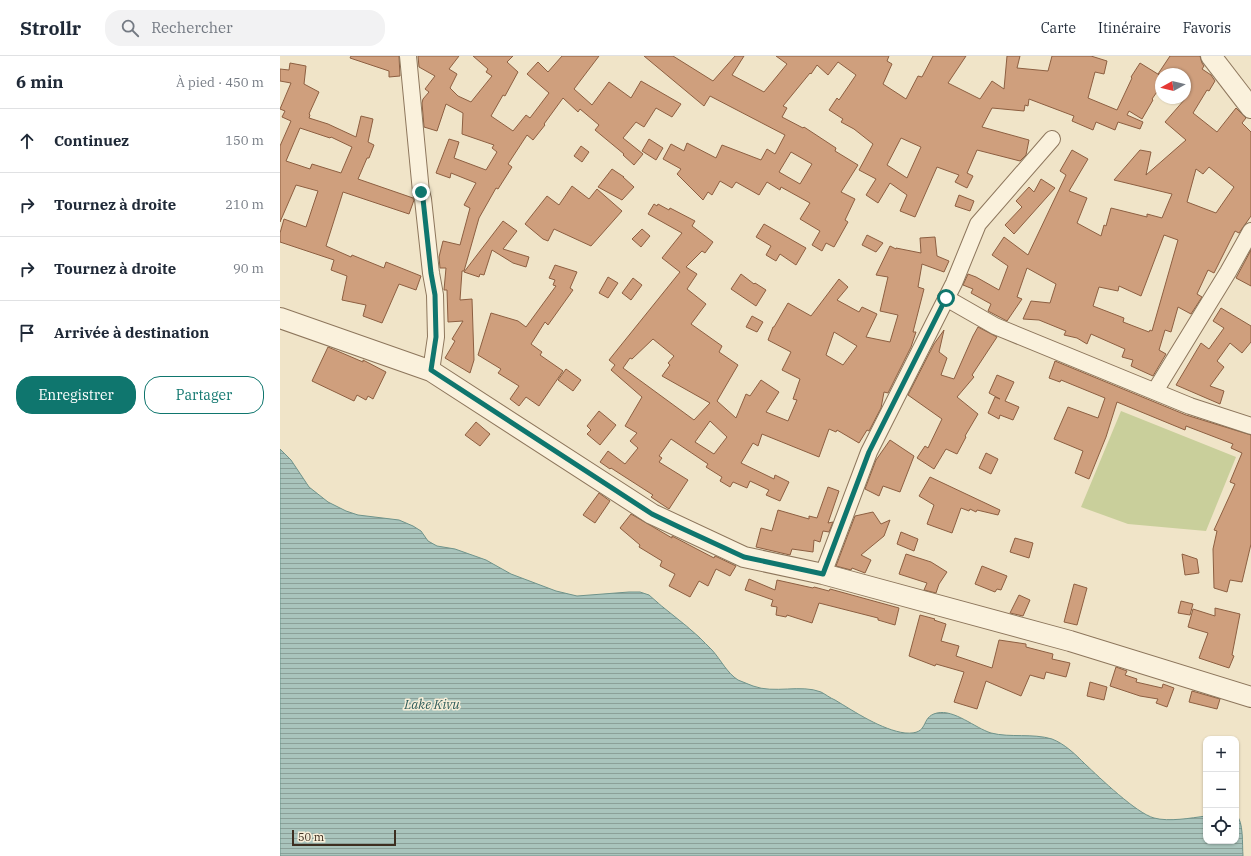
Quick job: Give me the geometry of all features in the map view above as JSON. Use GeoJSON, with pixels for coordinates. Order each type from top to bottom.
{"type":"FeatureCollection","features":[{"type":"Feature","properties":{"kind":"street"},"geometry":{"type":"LineString","coordinates":[[408,56],[421,192],[435,295],[436,337],[431,370]]}},
{"type":"Feature","properties":{"kind":"street"},"geometry":{"type":"LineString","coordinates":[[1211,56],[1251,108]]}},
{"type":"Feature","properties":{"kind":"street"},"geometry":{"type":"LineString","coordinates":[[823,574],[869,452],[954,283],[978,224],[1052,139]]}},
{"type":"Feature","properties":{"kind":"street"},"geometry":{"type":"LineString","coordinates":[[1155,391],[1228,272],[1251,231]]}},
{"type":"Feature","properties":{"kind":"street"},"geometry":{"type":"LineString","coordinates":[[946,298],[994,326],[1190,406],[1251,426]]}},
{"type":"Feature","properties":{"kind":"street"},"geometry":{"type":"LineString","coordinates":[[280,318],[431,370],[652,514],[744,557],[823,574],[1070,641],[1251,697]]}},
{"type":"Feature","properties":{"kind":"green space"},"geometry":{"type":"Polygon","coordinates":[[[1121,411],[1236,457],[1206,531],[1128,524],[1081,507],[1121,411]]]}},
{"type":"Feature","properties":{"kind":"water","name":"Lake Kivu"},"geometry":{"type":"Polygon","coordinates":[[[280,449],[291,460],[309,487],[328,502],[346,511],[358,515],[399,520],[421,531],[428,541],[437,546],[455,549],[486,560],[511,574],[556,591],[577,596],[629,592],[640,592],[649,595],[699,637],[712,650],[727,670],[738,680],[761,688],[805,689],[821,692],[878,724],[905,733],[913,733],[922,729],[928,718],[932,715],[944,713],[957,716],[991,733],[1037,736],[1052,739],[1070,750],[1118,794],[1146,815],[1166,820],[1203,816],[1203,844],[1239,844],[1239,818],[1242,834],[1243,856],[280,856],[280,449]]]}},
{"type":"Feature","properties":{"kind":"building"},"geometry":{"type":"Polygon","coordinates":[[[351,56],[399,56],[400,76],[389,77],[389,71],[350,58],[351,56]]]}},
{"type":"Feature","properties":{"kind":"building"},"geometry":{"type":"Polygon","coordinates":[[[418,56],[459,56],[449,69],[457,74],[450,88],[458,96],[471,102],[492,76],[486,72],[488,69],[473,56],[513,56],[507,62],[518,72],[505,96],[503,95],[491,116],[513,131],[526,115],[530,118],[549,93],[527,74],[538,62],[548,72],[562,56],[599,56],[574,89],[592,105],[609,82],[631,98],[641,81],[681,104],[672,117],[656,108],[644,127],[636,122],[623,138],[643,154],[634,165],[623,155],[624,154],[595,130],[599,125],[580,109],[578,112],[563,98],[533,140],[527,135],[508,164],[512,167],[498,189],[496,188],[479,218],[464,271],[462,271],[460,300],[472,299],[474,360],[470,373],[445,358],[455,341],[452,339],[463,321],[448,322],[447,290],[444,290],[446,268],[440,268],[439,257],[443,241],[460,245],[470,208],[464,205],[476,183],[451,173],[450,178],[436,173],[449,139],[459,142],[454,158],[486,170],[497,152],[492,148],[494,145],[462,134],[463,113],[446,104],[437,131],[424,127],[422,103],[423,99],[429,92],[425,89],[435,76],[419,67],[418,56]]]}},
{"type":"Feature","properties":{"kind":"building"},"geometry":{"type":"Polygon","coordinates":[[[644,56],[673,56],[713,81],[735,56],[744,56],[732,75],[764,92],[787,64],[776,56],[889,56],[887,61],[892,64],[883,84],[906,99],[918,76],[922,77],[933,56],[966,56],[948,83],[980,99],[992,81],[1004,89],[1007,56],[1020,56],[1017,68],[1048,71],[1052,56],[1091,56],[1107,61],[1104,74],[1095,72],[1088,98],[1117,110],[1132,78],[1131,77],[1140,63],[1155,72],[1155,95],[1142,119],[1129,111],[1127,115],[1143,122],[1140,129],[1118,122],[1115,130],[1096,122],[1093,130],[1072,121],[1074,116],[1029,99],[1028,106],[1025,105],[1024,111],[992,108],[982,127],[1029,140],[1026,155],[1020,161],[977,150],[967,173],[973,176],[967,188],[955,182],[959,175],[937,167],[915,217],[900,211],[907,195],[890,183],[878,203],[866,195],[876,179],[859,170],[873,144],[854,129],[841,122],[843,119],[829,110],[837,98],[839,100],[856,75],[838,62],[828,75],[817,65],[783,106],[787,108],[782,117],[803,128],[804,127],[836,148],[835,151],[858,165],[841,192],[855,199],[845,220],[848,222],[834,247],[826,243],[822,251],[812,245],[820,231],[800,219],[810,203],[781,187],[780,190],[767,182],[759,195],[736,182],[732,188],[720,181],[712,195],[708,192],[703,200],[677,174],[681,169],[663,159],[671,144],[684,151],[687,143],[716,158],[722,145],[761,160],[767,149],[775,154],[785,135],[710,96],[704,106],[644,56]],[[901,138],[887,165],[907,178],[921,147],[901,138]],[[791,152],[779,172],[800,184],[812,164],[791,152]]]}},
{"type":"Feature","properties":{"kind":"building"},"geometry":{"type":"Polygon","coordinates":[[[1170,56],[1200,56],[1204,66],[1202,69],[1211,75],[1215,81],[1209,91],[1207,90],[1193,113],[1217,132],[1236,108],[1246,118],[1242,123],[1251,132],[1251,216],[1239,233],[1235,231],[1214,273],[1208,270],[1197,294],[1202,297],[1191,314],[1178,307],[1171,332],[1165,330],[1159,350],[1166,354],[1153,376],[1131,366],[1133,360],[1122,357],[1125,349],[1091,334],[1087,344],[1077,338],[1064,335],[1066,331],[1039,320],[1023,319],[1031,301],[1050,303],[1056,284],[1027,268],[1017,297],[1022,299],[1007,321],[988,311],[991,304],[971,293],[973,289],[963,285],[968,274],[999,290],[1008,266],[992,255],[1004,237],[1028,255],[1066,175],[1060,171],[1072,150],[1088,159],[1069,191],[1087,198],[1077,223],[1101,236],[1104,225],[1106,226],[1111,208],[1147,217],[1147,214],[1162,218],[1172,194],[1114,180],[1140,150],[1151,152],[1146,175],[1186,140],[1165,122],[1181,104],[1191,104],[1191,68],[1162,68],[1170,56]],[[1209,167],[1203,174],[1196,169],[1187,202],[1216,213],[1234,187],[1209,167]],[[1164,235],[1141,296],[1119,286],[1118,291],[1099,287],[1093,306],[1124,318],[1123,322],[1149,332],[1150,330],[1152,331],[1178,240],[1164,235]]]}},
{"type":"Feature","properties":{"kind":"building"},"geometry":{"type":"Polygon","coordinates":[[[290,63],[306,66],[304,84],[319,92],[309,114],[309,118],[328,124],[356,137],[361,116],[373,119],[368,142],[374,145],[358,179],[413,198],[414,200],[409,214],[343,192],[326,246],[351,257],[352,255],[384,268],[386,262],[421,276],[416,290],[399,284],[382,323],[363,316],[366,305],[342,300],[347,276],[331,270],[334,260],[280,242],[280,233],[284,219],[306,227],[318,191],[296,185],[280,222],[280,146],[291,121],[282,117],[285,111],[280,109],[291,83],[280,81],[280,69],[289,70],[290,63]],[[300,128],[286,161],[310,169],[312,164],[341,173],[352,147],[331,137],[330,138],[300,128]]]}},
{"type":"Feature","properties":{"kind":"building"},"geometry":{"type":"Polygon","coordinates":[[[649,139],[663,148],[656,160],[642,151],[649,139]]]}},
{"type":"Feature","properties":{"kind":"building"},"geometry":{"type":"Polygon","coordinates":[[[581,146],[589,152],[582,162],[574,156],[581,146]]]}},
{"type":"Feature","properties":{"kind":"building"},"geometry":{"type":"Polygon","coordinates":[[[612,169],[624,177],[634,187],[622,200],[598,187],[612,169]]]}},
{"type":"Feature","properties":{"kind":"building"},"geometry":{"type":"Polygon","coordinates":[[[1041,179],[1055,188],[1014,234],[1005,225],[1022,207],[1016,201],[1029,187],[1034,192],[1041,179]]]}},
{"type":"Feature","properties":{"kind":"building"},"geometry":{"type":"Polygon","coordinates":[[[572,186],[589,199],[597,189],[622,211],[591,246],[554,229],[548,241],[543,239],[525,224],[547,196],[559,205],[572,186]]]}},
{"type":"Feature","properties":{"kind":"building"},"geometry":{"type":"Polygon","coordinates":[[[959,195],[974,201],[970,211],[955,206],[959,195]]]}},
{"type":"Feature","properties":{"kind":"building"},"geometry":{"type":"Polygon","coordinates":[[[654,204],[657,206],[658,204],[669,210],[670,208],[695,221],[692,226],[713,242],[705,253],[702,251],[686,267],[697,274],[687,289],[706,304],[691,324],[722,346],[719,352],[738,365],[717,401],[736,418],[746,394],[750,396],[761,380],[779,392],[766,412],[788,421],[797,400],[793,399],[800,379],[782,370],[791,352],[768,340],[773,327],[788,303],[811,316],[839,279],[848,287],[837,300],[859,312],[862,307],[877,314],[866,337],[890,342],[898,315],[880,311],[888,277],[876,275],[890,246],[896,249],[921,253],[920,238],[935,237],[937,256],[949,261],[944,272],[922,264],[918,287],[924,289],[913,332],[916,332],[911,347],[888,393],[884,392],[881,408],[869,431],[867,430],[859,443],[837,430],[836,432],[829,429],[819,457],[762,434],[758,446],[753,443],[741,463],[774,479],[775,475],[789,482],[780,501],[766,495],[769,490],[750,481],[747,488],[733,482],[730,487],[720,481],[722,477],[706,467],[708,464],[671,439],[659,456],[662,458],[659,462],[688,480],[669,509],[651,497],[653,495],[600,462],[608,451],[625,464],[638,448],[630,441],[637,433],[625,426],[642,397],[611,370],[615,365],[609,360],[680,272],[662,258],[682,233],[648,214],[654,204]],[[834,332],[826,355],[843,365],[857,346],[834,332]],[[653,339],[632,359],[630,358],[623,368],[694,420],[710,403],[662,376],[670,365],[668,363],[674,356],[653,339]],[[710,421],[695,442],[714,454],[727,437],[710,421]]]}},
{"type":"Feature","properties":{"kind":"building"},"geometry":{"type":"Polygon","coordinates":[[[503,221],[517,231],[503,249],[529,257],[526,267],[513,263],[492,250],[484,275],[480,274],[479,277],[464,272],[503,221]]]}},
{"type":"Feature","properties":{"kind":"building"},"geometry":{"type":"Polygon","coordinates":[[[764,224],[806,248],[796,265],[780,254],[776,261],[766,255],[771,246],[756,237],[764,224]]]}},
{"type":"Feature","properties":{"kind":"building"},"geometry":{"type":"Polygon","coordinates":[[[642,229],[650,236],[641,247],[632,239],[642,229]]]}},
{"type":"Feature","properties":{"kind":"building"},"geometry":{"type":"Polygon","coordinates":[[[867,235],[883,243],[876,252],[862,245],[867,235]]]}},
{"type":"Feature","properties":{"kind":"building"},"geometry":{"type":"Polygon","coordinates":[[[1251,250],[1251,286],[1236,278],[1251,250]]]}},
{"type":"Feature","properties":{"kind":"building"},"geometry":{"type":"Polygon","coordinates":[[[555,265],[577,272],[570,288],[573,290],[548,325],[545,322],[531,344],[542,352],[540,355],[563,371],[539,406],[526,397],[519,406],[510,399],[519,386],[498,373],[501,369],[478,355],[491,313],[518,321],[526,327],[556,286],[553,285],[555,280],[549,278],[555,265]]]}},
{"type":"Feature","properties":{"kind":"building"},"geometry":{"type":"Polygon","coordinates":[[[741,274],[754,284],[755,283],[766,290],[756,306],[731,289],[741,274]]]}},
{"type":"Feature","properties":{"kind":"building"},"geometry":{"type":"Polygon","coordinates":[[[608,277],[618,283],[608,298],[599,293],[608,277]]]}},
{"type":"Feature","properties":{"kind":"building"},"geometry":{"type":"Polygon","coordinates":[[[633,278],[642,285],[631,300],[622,293],[633,278]]]}},
{"type":"Feature","properties":{"kind":"building"},"geometry":{"type":"Polygon","coordinates":[[[1221,308],[1251,326],[1251,342],[1242,353],[1230,343],[1217,361],[1224,367],[1210,386],[1224,391],[1220,404],[1176,385],[1201,343],[1209,349],[1224,328],[1213,321],[1221,308]]]}},
{"type":"Feature","properties":{"kind":"building"},"geometry":{"type":"Polygon","coordinates":[[[752,316],[763,322],[757,332],[746,327],[752,316]]]}},
{"type":"Feature","properties":{"kind":"building"},"geometry":{"type":"Polygon","coordinates":[[[978,327],[997,337],[972,375],[974,377],[957,397],[978,414],[965,436],[966,437],[957,454],[946,449],[934,469],[917,458],[925,446],[928,448],[942,419],[908,395],[934,344],[944,330],[939,352],[947,358],[941,375],[954,379],[978,327]]]}},
{"type":"Feature","properties":{"kind":"building"},"geometry":{"type":"Polygon","coordinates":[[[328,347],[363,362],[363,360],[386,372],[373,399],[368,396],[366,400],[357,395],[354,401],[312,381],[328,347]]]}},
{"type":"Feature","properties":{"kind":"building"},"geometry":{"type":"Polygon","coordinates":[[[1055,361],[1186,415],[1251,435],[1251,544],[1242,582],[1230,580],[1227,592],[1214,588],[1213,549],[1217,531],[1214,530],[1235,484],[1230,482],[1242,453],[1231,448],[1233,444],[1186,426],[1185,430],[1117,402],[1106,437],[1089,479],[1075,473],[1083,451],[1054,439],[1068,407],[1098,418],[1105,398],[1061,380],[1060,382],[1049,378],[1055,361]]]}},
{"type":"Feature","properties":{"kind":"building"},"geometry":{"type":"Polygon","coordinates":[[[566,369],[581,380],[573,391],[558,380],[566,369]]]}},
{"type":"Feature","properties":{"kind":"building"},"geometry":{"type":"Polygon","coordinates":[[[997,375],[1014,382],[1005,401],[1019,407],[1013,420],[1000,415],[999,419],[988,413],[995,397],[1000,399],[989,393],[997,375]]]}},
{"type":"Feature","properties":{"kind":"building"},"geometry":{"type":"Polygon","coordinates":[[[599,411],[616,425],[600,445],[587,434],[591,430],[587,426],[599,411]]]}},
{"type":"Feature","properties":{"kind":"building"},"geometry":{"type":"Polygon","coordinates":[[[476,422],[490,434],[480,446],[465,435],[476,422]]]}},
{"type":"Feature","properties":{"kind":"building"},"geometry":{"type":"Polygon","coordinates":[[[890,440],[914,456],[900,492],[883,486],[879,496],[865,489],[876,460],[890,440]]]}},
{"type":"Feature","properties":{"kind":"building"},"geometry":{"type":"Polygon","coordinates":[[[986,453],[998,459],[991,474],[979,468],[986,453]]]}},
{"type":"Feature","properties":{"kind":"building"},"geometry":{"type":"Polygon","coordinates":[[[930,477],[1000,510],[998,515],[977,510],[976,512],[970,509],[969,511],[961,508],[952,533],[927,524],[934,505],[919,496],[930,477]]]}},
{"type":"Feature","properties":{"kind":"building"},"geometry":{"type":"Polygon","coordinates":[[[828,487],[839,491],[828,523],[833,522],[829,532],[823,531],[820,542],[814,540],[813,552],[792,549],[790,555],[756,547],[761,528],[772,531],[778,510],[809,519],[809,516],[817,518],[828,487]]]}},
{"type":"Feature","properties":{"kind":"building"},"geometry":{"type":"Polygon","coordinates":[[[599,493],[610,501],[595,523],[583,515],[599,493]]]}},
{"type":"Feature","properties":{"kind":"building"},"geometry":{"type":"Polygon","coordinates":[[[873,512],[881,524],[890,520],[884,536],[861,555],[871,560],[865,573],[852,568],[851,570],[836,566],[855,516],[873,512]]]}},
{"type":"Feature","properties":{"kind":"building"},"geometry":{"type":"Polygon","coordinates":[[[631,514],[672,538],[672,536],[714,558],[715,556],[736,566],[730,576],[716,569],[708,586],[699,581],[690,597],[669,586],[675,574],[660,566],[662,561],[639,547],[640,545],[620,528],[631,514]]]}},
{"type":"Feature","properties":{"kind":"building"},"geometry":{"type":"Polygon","coordinates":[[[901,532],[918,539],[914,551],[897,544],[901,532]]]}},
{"type":"Feature","properties":{"kind":"building"},"geometry":{"type":"Polygon","coordinates":[[[1015,538],[1033,543],[1029,558],[1010,552],[1015,538]]]}},
{"type":"Feature","properties":{"kind":"building"},"geometry":{"type":"Polygon","coordinates":[[[906,554],[931,562],[947,572],[939,584],[936,593],[924,590],[927,583],[899,574],[906,554]]]}},
{"type":"Feature","properties":{"kind":"building"},"geometry":{"type":"Polygon","coordinates":[[[1182,554],[1197,559],[1199,573],[1185,575],[1182,554]]]}},
{"type":"Feature","properties":{"kind":"building"},"geometry":{"type":"Polygon","coordinates":[[[982,566],[1007,576],[1001,590],[997,589],[995,592],[975,584],[982,566]]]}},
{"type":"Feature","properties":{"kind":"building"},"geometry":{"type":"Polygon","coordinates":[[[749,579],[775,590],[777,580],[829,591],[830,589],[899,608],[895,625],[878,620],[878,618],[819,603],[812,623],[787,615],[786,617],[776,615],[777,607],[771,606],[773,600],[745,590],[749,579]]]}},
{"type":"Feature","properties":{"kind":"building"},"geometry":{"type":"Polygon","coordinates":[[[1074,584],[1087,588],[1077,625],[1064,622],[1074,584]]]}},
{"type":"Feature","properties":{"kind":"building"},"geometry":{"type":"Polygon","coordinates":[[[1019,595],[1030,600],[1023,616],[1010,613],[1019,595]]]}},
{"type":"Feature","properties":{"kind":"building"},"geometry":{"type":"Polygon","coordinates":[[[1181,601],[1193,604],[1190,615],[1178,613],[1181,601]]]}},
{"type":"Feature","properties":{"kind":"building"},"geometry":{"type":"Polygon","coordinates":[[[1215,608],[1240,614],[1232,655],[1234,656],[1229,668],[1199,658],[1208,633],[1188,627],[1193,609],[1215,616],[1215,608]]]}},
{"type":"Feature","properties":{"kind":"building"},"geometry":{"type":"Polygon","coordinates":[[[920,615],[946,624],[941,641],[959,646],[956,656],[992,668],[999,640],[1026,644],[1026,647],[1053,654],[1052,659],[1070,663],[1066,677],[1046,672],[1044,679],[1030,675],[1021,696],[986,681],[977,709],[954,702],[964,672],[936,664],[935,666],[909,656],[920,615]]]}},
{"type":"Feature","properties":{"kind":"building"},"geometry":{"type":"Polygon","coordinates":[[[1116,667],[1127,671],[1125,675],[1137,679],[1136,682],[1162,688],[1163,684],[1174,688],[1167,707],[1156,703],[1158,699],[1140,696],[1110,686],[1116,667]]]}},
{"type":"Feature","properties":{"kind":"building"},"geometry":{"type":"Polygon","coordinates":[[[1090,682],[1107,687],[1104,700],[1087,696],[1090,682]]]}},
{"type":"Feature","properties":{"kind":"building"},"geometry":{"type":"Polygon","coordinates":[[[1192,691],[1220,699],[1217,709],[1189,702],[1192,691]]]}},
{"type":"Feature","properties":{"kind":"route"},"geometry":{"type":"LineString","coordinates":[[421,192],[435,295],[436,337],[431,370],[652,514],[744,557],[823,574],[869,452],[946,298]]}}]}
